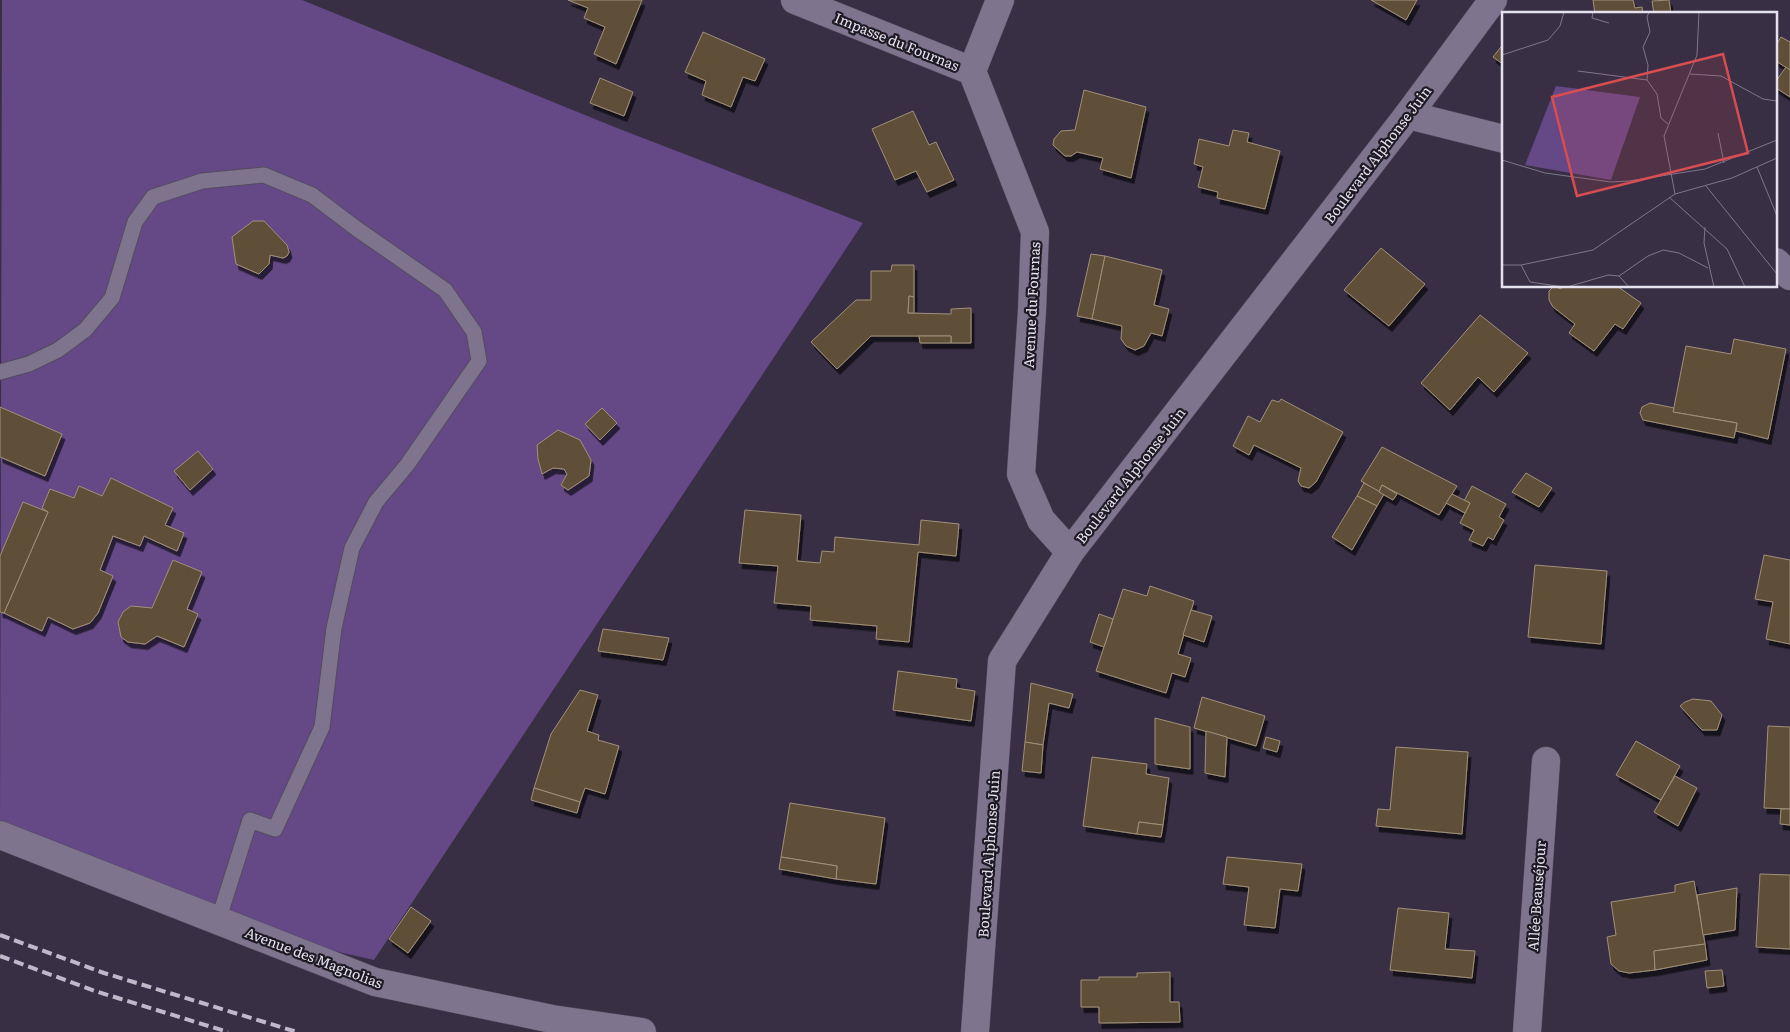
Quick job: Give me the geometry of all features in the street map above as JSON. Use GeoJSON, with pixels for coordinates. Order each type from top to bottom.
{"type":"FeatureCollection","features":[{"type":"Feature","properties":{"kind":"street","name":"Impasse du Fournas"},"geometry":{"type":"LineString","coordinates":[[795,0],[972,71]]}},
{"type":"Feature","properties":{"kind":"street"},"geometry":{"type":"LineString","coordinates":[[972,71],[1000,0]]}},
{"type":"Feature","properties":{"kind":"street","name":"Boulevard Alphonse Juin"},"geometry":{"type":"LineString","coordinates":[[975,1032],[1002,661],[1070,552],[1408,115],[1493,0]]}},
{"type":"Feature","properties":{"kind":"street","name":"Avenue du Fournas"},"geometry":{"type":"LineString","coordinates":[[972,71],[1035,232],[1032,311],[1021,474],[1041,520],[1070,552]]}},
{"type":"Feature","properties":{"kind":"street"},"geometry":{"type":"LineString","coordinates":[[1408,115],[1502,138]]}},
{"type":"Feature","properties":{"kind":"street"},"geometry":{"type":"LineString","coordinates":[[1778,264],[1790,276]]}},
{"type":"Feature","properties":{"kind":"street","name":"Allée Beauséjour"},"geometry":{"type":"LineString","coordinates":[[1527,1032],[1546,761]]}},
{"type":"Feature","properties":{"kind":"street","name":"Avenue des Magnolias"},"geometry":{"type":"LineString","coordinates":[[0,835],[376,982],[552,1018],[642,1032]]}},
{"type":"Feature","properties":{"kind":"lane"},"geometry":{"type":"LineString","coordinates":[[0,372],[29,364],[58,350],[85,330],[112,298],[135,222],[153,197],[202,181],[255,176],[264,176],[312,195],[357,229],[445,290],[474,332],[479,362],[407,465],[376,502],[352,548],[334,628],[322,727],[275,829],[250,820],[218,920]]}},
{"type":"Feature","properties":{"kind":"shaded area"},"geometry":{"type":"Polygon","coordinates":[[[2,0],[302,0],[617,128],[863,223],[374,960],[308,945],[0,826],[2,0]]]}},
{"type":"Feature","properties":{"kind":"building"},"geometry":{"type":"Polygon","coordinates":[[[568,0],[642,0],[616,64],[594,54],[605,27],[584,18],[588,8],[568,0]]]}},
{"type":"Feature","properties":{"kind":"building"},"geometry":{"type":"Polygon","coordinates":[[[1371,0],[1417,0],[1406,20],[1371,0]]]}},
{"type":"Feature","properties":{"kind":"building"},"geometry":{"type":"Polygon","coordinates":[[[1593,0],[1633,0],[1635,8],[1642,7],[1643,12],[1595,12],[1593,0]]]}},
{"type":"Feature","properties":{"kind":"building"},"geometry":{"type":"Polygon","coordinates":[[[1669,0],[1671,12],[1654,12],[1652,1],[1669,0]]]}},
{"type":"Feature","properties":{"kind":"building"},"geometry":{"type":"Polygon","coordinates":[[[703,32],[765,59],[755,81],[743,77],[731,107],[702,95],[706,81],[685,72],[703,32]]]}},
{"type":"Feature","properties":{"kind":"building"},"geometry":{"type":"Polygon","coordinates":[[[1781,37],[1790,42],[1790,70],[1778,62],[1778,42],[1781,37]]]}},
{"type":"Feature","properties":{"kind":"building"},"geometry":{"type":"Polygon","coordinates":[[[1502,46],[1502,64],[1493,57],[1502,46]]]}},
{"type":"Feature","properties":{"kind":"building"},"geometry":{"type":"Polygon","coordinates":[[[1786,67],[1790,70],[1790,97],[1778,89],[1778,78],[1786,67]]]}},
{"type":"Feature","properties":{"kind":"building"},"geometry":{"type":"Polygon","coordinates":[[[600,78],[633,92],[624,116],[590,103],[600,78]]]}},
{"type":"Feature","properties":{"kind":"building"},"geometry":{"type":"Polygon","coordinates":[[[1084,90],[1146,107],[1131,178],[1100,169],[1103,158],[1077,152],[1071,156],[1065,156],[1053,145],[1054,139],[1061,131],[1075,130],[1084,90]]]}},
{"type":"Feature","properties":{"kind":"building"},"geometry":{"type":"Polygon","coordinates":[[[913,111],[929,145],[936,142],[954,180],[927,192],[916,171],[895,180],[872,129],[913,111]]]}},
{"type":"Feature","properties":{"kind":"building"},"geometry":{"type":"Polygon","coordinates":[[[1233,130],[1249,133],[1247,142],[1280,151],[1265,209],[1217,198],[1218,192],[1198,187],[1203,167],[1194,164],[1199,139],[1229,146],[1233,130]]]}},
{"type":"Feature","properties":{"kind":"building"},"geometry":{"type":"Polygon","coordinates":[[[253,221],[264,221],[287,245],[289,252],[283,258],[270,255],[269,264],[259,274],[236,264],[232,237],[253,221]]]}},
{"type":"Feature","properties":{"kind":"building"},"geometry":{"type":"Polygon","coordinates":[[[1381,248],[1425,284],[1389,326],[1344,290],[1381,248]]]}},
{"type":"Feature","properties":{"kind":"building"},"geometry":{"type":"Polygon","coordinates":[[[1091,254],[1105,256],[1092,319],[1077,316],[1091,254]]]}},
{"type":"Feature","properties":{"kind":"building"},"geometry":{"type":"Polygon","coordinates":[[[1105,256],[1162,270],[1154,305],[1169,309],[1162,336],[1151,333],[1144,346],[1135,350],[1126,346],[1121,339],[1122,326],[1092,319],[1105,256]]]}},
{"type":"Feature","properties":{"kind":"building"},"geometry":{"type":"Polygon","coordinates":[[[892,265],[914,265],[914,297],[909,296],[908,313],[951,314],[951,309],[971,308],[971,343],[951,343],[951,336],[871,336],[837,369],[811,342],[856,300],[871,300],[871,271],[891,271],[892,265]]]}},
{"type":"Feature","properties":{"kind":"building"},"geometry":{"type":"Polygon","coordinates":[[[1552,288],[1620,288],[1641,303],[1623,329],[1615,324],[1594,351],[1569,333],[1575,324],[1553,307],[1549,300],[1549,291],[1552,288]]]}},
{"type":"Feature","properties":{"kind":"building"},"geometry":{"type":"Polygon","coordinates":[[[909,296],[914,297],[914,313],[908,313],[909,296]]]}},
{"type":"Feature","properties":{"kind":"building"},"geometry":{"type":"Polygon","coordinates":[[[1480,315],[1528,353],[1494,392],[1478,377],[1450,410],[1421,383],[1480,315]]]}},
{"type":"Feature","properties":{"kind":"building"},"geometry":{"type":"Polygon","coordinates":[[[919,336],[951,336],[951,343],[920,343],[919,336]]]}},
{"type":"Feature","properties":{"kind":"building"},"geometry":{"type":"Polygon","coordinates":[[[1734,339],[1786,349],[1768,439],[1736,431],[1737,423],[1673,412],[1686,346],[1731,354],[1734,339]]]}},
{"type":"Feature","properties":{"kind":"building"},"geometry":{"type":"Polygon","coordinates":[[[1281,399],[1343,432],[1316,482],[1309,488],[1301,486],[1298,481],[1301,468],[1254,445],[1249,455],[1233,446],[1248,416],[1260,422],[1272,400],[1279,402],[1281,399]]]}},
{"type":"Feature","properties":{"kind":"building"},"geometry":{"type":"Polygon","coordinates":[[[1650,403],[1674,408],[1673,412],[1737,423],[1734,438],[1643,420],[1640,413],[1642,407],[1650,403]]]}},
{"type":"Feature","properties":{"kind":"building"},"geometry":{"type":"Polygon","coordinates":[[[0,407],[62,434],[45,476],[0,457],[0,407]]]}},
{"type":"Feature","properties":{"kind":"building"},"geometry":{"type":"Polygon","coordinates":[[[602,408],[617,423],[600,440],[585,424],[602,408]]]}},
{"type":"Feature","properties":{"kind":"building"},"geometry":{"type":"Polygon","coordinates":[[[558,430],[580,440],[591,460],[589,476],[568,490],[561,485],[567,474],[564,469],[553,468],[542,474],[538,459],[537,445],[558,430]]]}},
{"type":"Feature","properties":{"kind":"building"},"geometry":{"type":"Polygon","coordinates":[[[1382,447],[1457,486],[1439,515],[1382,485],[1379,492],[1361,481],[1382,447]]]}},
{"type":"Feature","properties":{"kind":"building"},"geometry":{"type":"Polygon","coordinates":[[[198,451],[213,469],[190,490],[174,471],[198,451]]]}},
{"type":"Feature","properties":{"kind":"building"},"geometry":{"type":"Polygon","coordinates":[[[1526,473],[1552,488],[1539,507],[1512,492],[1526,473]]]}},
{"type":"Feature","properties":{"kind":"building"},"geometry":{"type":"Polygon","coordinates":[[[111,478],[173,508],[165,525],[184,533],[177,551],[144,536],[140,546],[113,536],[100,570],[113,576],[98,613],[90,623],[73,629],[48,617],[42,631],[4,613],[48,512],[42,508],[50,489],[74,498],[79,486],[102,496],[111,478]]]}},
{"type":"Feature","properties":{"kind":"building"},"geometry":{"type":"Polygon","coordinates":[[[1364,483],[1384,494],[1377,506],[1357,496],[1364,483]]]}},
{"type":"Feature","properties":{"kind":"building"},"geometry":{"type":"Polygon","coordinates":[[[1382,485],[1397,494],[1393,500],[1379,492],[1382,485]]]}},
{"type":"Feature","properties":{"kind":"building"},"geometry":{"type":"Polygon","coordinates":[[[1472,486],[1506,504],[1499,517],[1504,520],[1493,540],[1488,537],[1483,546],[1469,540],[1474,530],[1460,523],[1470,503],[1464,501],[1472,486]]]}},
{"type":"Feature","properties":{"kind":"building"},"geometry":{"type":"Polygon","coordinates":[[[1452,494],[1470,503],[1465,513],[1446,503],[1452,494]]]}},
{"type":"Feature","properties":{"kind":"building"},"geometry":{"type":"Polygon","coordinates":[[[1357,496],[1377,506],[1352,550],[1332,537],[1357,496]]]}},
{"type":"Feature","properties":{"kind":"building"},"geometry":{"type":"Polygon","coordinates":[[[23,502],[48,512],[4,613],[0,612],[0,556],[23,502]]]}},
{"type":"Feature","properties":{"kind":"building"},"geometry":{"type":"Polygon","coordinates":[[[745,510],[801,515],[797,561],[820,563],[822,551],[834,552],[835,537],[919,545],[921,520],[959,524],[956,556],[918,552],[909,642],[876,639],[877,626],[810,620],[811,606],[774,603],[778,566],[739,563],[745,510]]]}},
{"type":"Feature","properties":{"kind":"building"},"geometry":{"type":"Polygon","coordinates":[[[1764,555],[1790,560],[1790,644],[1766,639],[1773,602],[1755,599],[1764,555]]]}},
{"type":"Feature","properties":{"kind":"building"},"geometry":{"type":"Polygon","coordinates":[[[173,560],[202,572],[187,609],[198,614],[184,647],[157,636],[145,644],[128,642],[121,637],[118,622],[123,612],[131,606],[152,608],[173,560]]]}},
{"type":"Feature","properties":{"kind":"building"},"geometry":{"type":"Polygon","coordinates":[[[1535,565],[1607,571],[1601,644],[1528,637],[1535,565]]]}},
{"type":"Feature","properties":{"kind":"building"},"geometry":{"type":"Polygon","coordinates":[[[1150,586],[1194,601],[1178,654],[1191,658],[1185,677],[1172,673],[1166,693],[1096,671],[1123,589],[1147,596],[1150,586]]]}},
{"type":"Feature","properties":{"kind":"building"},"geometry":{"type":"Polygon","coordinates":[[[1191,610],[1212,616],[1204,642],[1183,635],[1191,610]]]}},
{"type":"Feature","properties":{"kind":"building"},"geometry":{"type":"Polygon","coordinates":[[[1099,614],[1113,619],[1104,647],[1090,642],[1099,614]]]}},
{"type":"Feature","properties":{"kind":"building"},"geometry":{"type":"Polygon","coordinates":[[[603,629],[669,638],[663,660],[598,651],[603,629]]]}},
{"type":"Feature","properties":{"kind":"building"},"geometry":{"type":"Polygon","coordinates":[[[898,671],[957,679],[956,688],[975,691],[971,721],[893,710],[898,671]]]}},
{"type":"Feature","properties":{"kind":"building"},"geometry":{"type":"Polygon","coordinates":[[[1031,683],[1073,694],[1069,708],[1049,703],[1043,745],[1025,742],[1031,683]]]}},
{"type":"Feature","properties":{"kind":"building"},"geometry":{"type":"Polygon","coordinates":[[[580,690],[598,695],[587,731],[599,735],[598,740],[619,746],[605,794],[585,788],[580,802],[534,788],[551,734],[580,690]]]}},
{"type":"Feature","properties":{"kind":"building"},"geometry":{"type":"Polygon","coordinates":[[[1202,697],[1265,716],[1256,746],[1194,728],[1202,697]]]}},
{"type":"Feature","properties":{"kind":"building"},"geometry":{"type":"Polygon","coordinates":[[[1693,699],[1711,701],[1722,715],[1717,730],[1702,730],[1680,706],[1693,699]]]}},
{"type":"Feature","properties":{"kind":"building"},"geometry":{"type":"Polygon","coordinates":[[[1155,718],[1190,727],[1190,769],[1155,764],[1155,718]]]}},
{"type":"Feature","properties":{"kind":"building"},"geometry":{"type":"Polygon","coordinates":[[[1768,726],[1790,727],[1790,809],[1764,808],[1768,726]]]}},
{"type":"Feature","properties":{"kind":"building"},"geometry":{"type":"Polygon","coordinates":[[[1206,731],[1227,737],[1225,777],[1205,773],[1206,731]]]}},
{"type":"Feature","properties":{"kind":"building"},"geometry":{"type":"Polygon","coordinates":[[[1266,737],[1280,741],[1277,752],[1263,748],[1266,737]]]}},
{"type":"Feature","properties":{"kind":"building"},"geometry":{"type":"Polygon","coordinates":[[[1636,741],[1680,766],[1661,800],[1616,775],[1636,741]]]}},
{"type":"Feature","properties":{"kind":"building"},"geometry":{"type":"Polygon","coordinates":[[[1025,742],[1043,745],[1041,773],[1022,771],[1025,742]]]}},
{"type":"Feature","properties":{"kind":"building"},"geometry":{"type":"Polygon","coordinates":[[[1396,747],[1468,752],[1462,834],[1376,826],[1378,809],[1390,810],[1396,747]]]}},
{"type":"Feature","properties":{"kind":"building"},"geometry":{"type":"Polygon","coordinates":[[[1092,757],[1147,764],[1146,774],[1169,778],[1163,825],[1139,822],[1137,834],[1083,826],[1092,757]]]}},
{"type":"Feature","properties":{"kind":"building"},"geometry":{"type":"Polygon","coordinates":[[[1675,776],[1697,788],[1678,826],[1654,812],[1675,776]]]}},
{"type":"Feature","properties":{"kind":"building"},"geometry":{"type":"Polygon","coordinates":[[[534,788],[580,802],[577,813],[531,800],[534,788]]]}},
{"type":"Feature","properties":{"kind":"building"},"geometry":{"type":"Polygon","coordinates":[[[790,803],[885,818],[876,884],[836,879],[837,866],[781,857],[790,803]]]}},
{"type":"Feature","properties":{"kind":"building"},"geometry":{"type":"Polygon","coordinates":[[[1781,809],[1790,809],[1790,825],[1780,824],[1781,809]]]}},
{"type":"Feature","properties":{"kind":"building"},"geometry":{"type":"Polygon","coordinates":[[[1139,822],[1163,825],[1161,837],[1137,834],[1139,822]]]}},
{"type":"Feature","properties":{"kind":"building"},"geometry":{"type":"Polygon","coordinates":[[[781,857],[837,866],[836,879],[779,869],[781,857]]]}},
{"type":"Feature","properties":{"kind":"building"},"geometry":{"type":"Polygon","coordinates":[[[1227,857],[1302,864],[1298,891],[1280,889],[1275,928],[1244,925],[1249,887],[1223,884],[1227,857]]]}},
{"type":"Feature","properties":{"kind":"building"},"geometry":{"type":"Polygon","coordinates":[[[1760,874],[1790,875],[1790,949],[1756,947],[1760,874]]]}},
{"type":"Feature","properties":{"kind":"building"},"geometry":{"type":"Polygon","coordinates":[[[1694,881],[1705,944],[1654,951],[1655,970],[1629,973],[1619,971],[1611,964],[1607,937],[1616,935],[1611,902],[1675,892],[1675,885],[1694,881]]]}},
{"type":"Feature","properties":{"kind":"building"},"geometry":{"type":"Polygon","coordinates":[[[1737,888],[1735,930],[1703,935],[1697,895],[1737,888]]]}},
{"type":"Feature","properties":{"kind":"building"},"geometry":{"type":"Polygon","coordinates":[[[411,907],[431,921],[408,953],[389,939],[411,907]]]}},
{"type":"Feature","properties":{"kind":"building"},"geometry":{"type":"Polygon","coordinates":[[[1398,908],[1449,913],[1445,949],[1475,951],[1472,978],[1390,970],[1398,908]]]}},
{"type":"Feature","properties":{"kind":"building"},"geometry":{"type":"Polygon","coordinates":[[[1705,944],[1707,960],[1655,970],[1654,951],[1705,944]]]}},
{"type":"Feature","properties":{"kind":"building"},"geometry":{"type":"Polygon","coordinates":[[[1722,970],[1724,986],[1707,988],[1705,971],[1722,970]]]}},
{"type":"Feature","properties":{"kind":"building"},"geometry":{"type":"Polygon","coordinates":[[[1170,972],[1170,1002],[1179,1002],[1180,1022],[1099,1023],[1099,1007],[1081,1007],[1081,980],[1099,980],[1099,977],[1137,977],[1137,973],[1170,972]]]}},
{"type":"Feature","properties":{"kind":"railway"},"geometry":{"type":"LineString","coordinates":[[0,935],[104,973],[297,1032]]}},
{"type":"Feature","properties":{"kind":"railway"},"geometry":{"type":"LineString","coordinates":[[0,956],[95,991],[228,1032]]}}]}
